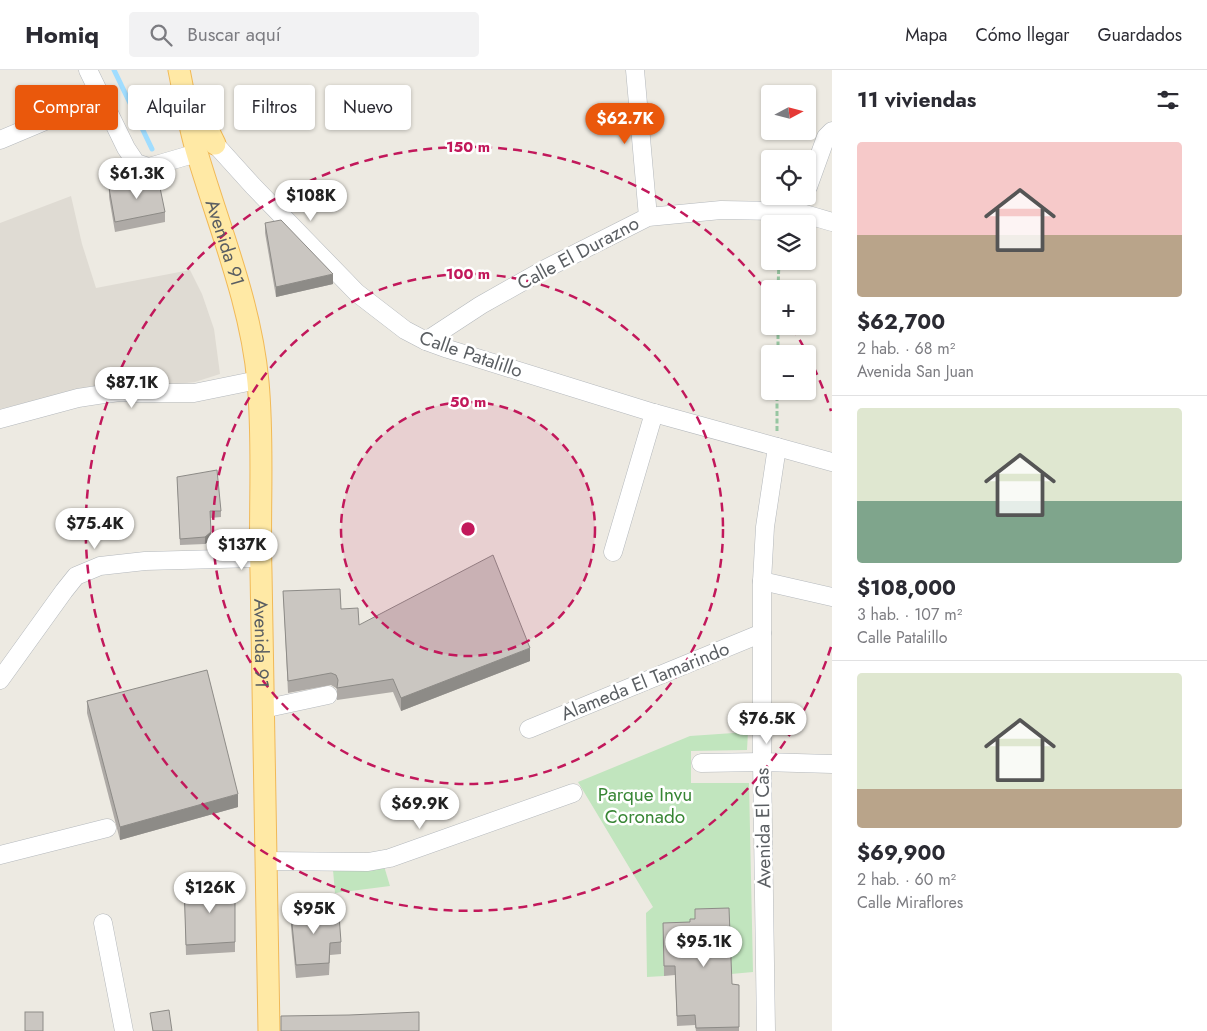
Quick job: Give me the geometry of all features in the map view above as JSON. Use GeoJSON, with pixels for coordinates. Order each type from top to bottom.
{"type":"FeatureCollection","features":[{"type":"Feature","properties":{"kind":"main road","name":"Avenida 91"},"geometry":{"type":"LineString","coordinates":[[180,70],[188,115],[206,148],[243,304],[258,380],[269,1031]]}},
{"type":"Feature","properties":{"kind":"main road"},"geometry":{"type":"LineString","coordinates":[[180,70],[194,102],[206,148]]}},
{"type":"Feature","properties":{"kind":"street"},"geometry":{"type":"LineString","coordinates":[[88,70],[94,85]]}},
{"type":"Feature","properties":{"kind":"street"},"geometry":{"type":"LineString","coordinates":[[636,70],[648,217]]}},
{"type":"Feature","properties":{"kind":"street"},"geometry":{"type":"LineString","coordinates":[[0,140],[24,130]]}},
{"type":"Feature","properties":{"kind":"street"},"geometry":{"type":"LineString","coordinates":[[117,130],[136,163],[149,167],[206,148]]}},
{"type":"Feature","properties":{"kind":"street"},"geometry":{"type":"LineString","coordinates":[[816,165],[826,137],[832,131]]}},
{"type":"Feature","properties":{"kind":"street","name":"Calle Patalillo"},"geometry":{"type":"LineString","coordinates":[[206,148],[260,192],[357,293],[405,330],[426,341],[654,413],[832,462]]}},
{"type":"Feature","properties":{"kind":"street","name":"Calle El Durazno"},"geometry":{"type":"LineString","coordinates":[[426,341],[481,305],[545,269],[648,217],[788,205]]}},
{"type":"Feature","properties":{"kind":"street","name":"Calle El Durazno"},"geometry":{"type":"LineString","coordinates":[[803,205],[832,222]]}},
{"type":"Feature","properties":{"kind":"street"},"geometry":{"type":"LineString","coordinates":[[0,418],[78,398],[104,394],[120,392],[139,394],[194,393],[258,380]]}},
{"type":"Feature","properties":{"kind":"street"},"geometry":{"type":"LineString","coordinates":[[613,552],[654,413]]}},
{"type":"Feature","properties":{"kind":"street","name":"Avenida El Cas"},"geometry":{"type":"LineString","coordinates":[[766,1031],[762,762],[762,581],[766,527],[777,447]]}},
{"type":"Feature","properties":{"kind":"street"},"geometry":{"type":"LineString","coordinates":[[0,680],[76,576],[100,566],[145,561],[260,558]]}},
{"type":"Feature","properties":{"kind":"street"},"geometry":{"type":"LineString","coordinates":[[762,581],[832,597]]}},
{"type":"Feature","properties":{"kind":"street","name":"Alameda El Tamarindo"},"geometry":{"type":"LineString","coordinates":[[529,729],[762,633]]}},
{"type":"Feature","properties":{"kind":"street"},"geometry":{"type":"LineString","coordinates":[[263,709],[328,695]]}},
{"type":"Feature","properties":{"kind":"street"},"geometry":{"type":"LineString","coordinates":[[701,763],[832,764]]}},
{"type":"Feature","properties":{"kind":"street"},"geometry":{"type":"LineString","coordinates":[[266,861],[368,862],[390,858],[573,793]]}},
{"type":"Feature","properties":{"kind":"street"},"geometry":{"type":"LineString","coordinates":[[0,855],[106,828]]}},
{"type":"Feature","properties":{"kind":"street"},"geometry":{"type":"LineString","coordinates":[[104,923],[124,1031]]}},
{"type":"Feature","properties":{"kind":"path"},"geometry":{"type":"LineString","coordinates":[[777,400],[777,447]]}},
{"type":"Feature","properties":{"kind":"shaded area"},"geometry":{"type":"Polygon","coordinates":[[[71,196],[82,244],[96,288],[190,270],[202,294],[214,329],[220,374],[195,382],[169,385],[139,385],[111,382],[0,409],[0,223],[71,196]]]}},
{"type":"Feature","properties":{"kind":"green space","name":"Parque Invu Coronado"},"geometry":{"type":"Polygon","coordinates":[[[748,732],[747,750],[691,751],[691,783],[749,783],[753,972],[731,974],[695,918],[695,929],[663,933],[664,976],[647,977],[646,913],[653,907],[578,782],[690,736],[748,732]]]}},
{"type":"Feature","properties":{"kind":"green space"},"geometry":{"type":"Polygon","coordinates":[[[384,866],[390,886],[335,893],[333,870],[384,866]]]}},
{"type":"Feature","properties":{"kind":"building"},"geometry":{"type":"Polygon","coordinates":[[[158,178],[165,212],[115,222],[109,188],[158,178]]]}},
{"type":"Feature","properties":{"kind":"building"},"geometry":{"type":"Polygon","coordinates":[[[281,220],[333,274],[276,287],[265,223],[281,220]]]}},
{"type":"Feature","properties":{"kind":"building"},"geometry":{"type":"Polygon","coordinates":[[[217,470],[221,511],[210,511],[211,532],[205,537],[180,539],[177,477],[217,470]]]}},
{"type":"Feature","properties":{"kind":"building"},"geometry":{"type":"Polygon","coordinates":[[[493,555],[530,648],[401,698],[393,679],[337,688],[338,680],[336,675],[331,673],[288,681],[283,591],[340,589],[341,609],[358,608],[359,625],[493,555]]]}},
{"type":"Feature","properties":{"kind":"building"},"geometry":{"type":"Polygon","coordinates":[[[207,670],[238,794],[120,827],[87,701],[207,670]]]}},
{"type":"Feature","properties":{"kind":"building"},"geometry":{"type":"Polygon","coordinates":[[[184,884],[235,886],[235,942],[186,945],[184,884]]]}},
{"type":"Feature","properties":{"kind":"building"},"geometry":{"type":"Polygon","coordinates":[[[325,904],[326,917],[339,915],[341,942],[330,943],[329,963],[296,965],[291,914],[303,913],[302,906],[325,904]]]}},
{"type":"Feature","properties":{"kind":"building"},"geometry":{"type":"Polygon","coordinates":[[[729,908],[732,984],[739,985],[739,1027],[696,1028],[695,1015],[677,1016],[675,966],[664,966],[663,923],[690,922],[690,919],[695,919],[695,909],[729,908]]]}},
{"type":"Feature","properties":{"kind":"building"},"geometry":{"type":"Polygon","coordinates":[[[169,1010],[172,1031],[153,1031],[150,1013],[169,1010]]]}},
{"type":"Feature","properties":{"kind":"building"},"geometry":{"type":"Polygon","coordinates":[[[25,1012],[43,1012],[43,1031],[25,1031],[25,1012]]]}},
{"type":"Feature","properties":{"kind":"building"},"geometry":{"type":"Polygon","coordinates":[[[419,1012],[419,1031],[281,1031],[281,1016],[419,1012]]]}},
{"type":"Feature","properties":{"kind":"waterway"},"geometry":{"type":"LineString","coordinates":[[114,70],[152,149]]}}]}
